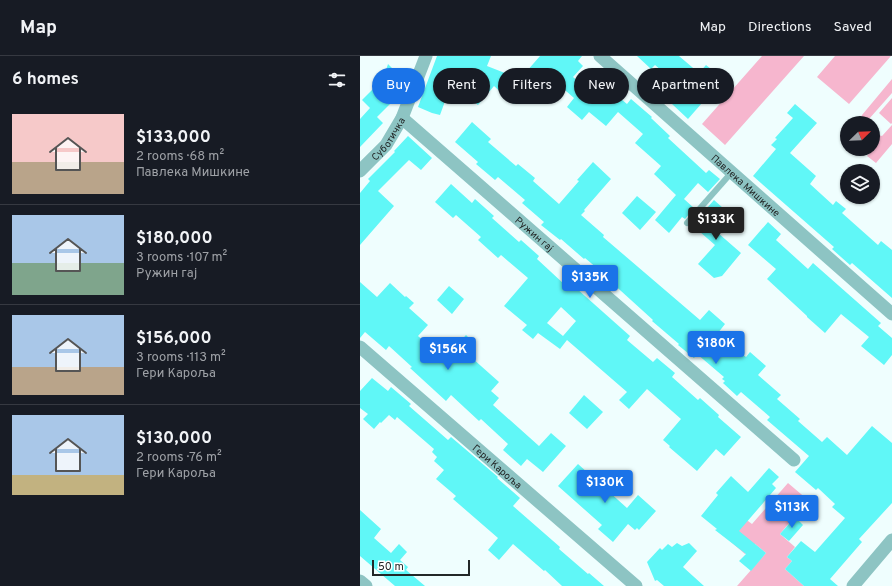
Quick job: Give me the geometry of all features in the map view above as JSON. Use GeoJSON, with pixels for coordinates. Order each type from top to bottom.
{"type":"FeatureCollection","features":[{"type":"Feature","properties":{"kind":"street","name":"Суботичка"},"geometry":{"type":"LineString","coordinates":[[360,171],[386,145],[402,118],[426,56]]}},
{"type":"Feature","properties":{"kind":"street","name":"Павлека Мишкине"},"geometry":{"type":"LineString","coordinates":[[600,56],[892,314]]}},
{"type":"Feature","properties":{"kind":"street","name":"Ружин гај"},"geometry":{"type":"LineString","coordinates":[[402,118],[794,460]]}},
{"type":"Feature","properties":{"kind":"street","name":"Гери Кароља"},"geometry":{"type":"LineString","coordinates":[[360,347],[636,586]]}},
{"type":"Feature","properties":{"kind":"street"},"geometry":{"type":"LineString","coordinates":[[853,586],[892,540]]}},
{"type":"Feature","properties":{"kind":"street"},"geometry":{"type":"LineString","coordinates":[[360,580],[366,586]]}},
{"type":"Feature","properties":{"kind":"lane"},"geometry":{"type":"LineString","coordinates":[[687,223],[732,172]]}},
{"type":"Feature","properties":{"kind":"shaded area"},"geometry":{"type":"Polygon","coordinates":[[[762,56],[804,56],[725,145],[702,124],[720,104],[734,104],[734,88],[762,56]]]}},
{"type":"Feature","properties":{"kind":"shaded area"},"geometry":{"type":"Polygon","coordinates":[[[835,56],[891,56],[849,104],[817,77],[835,56]]]}},
{"type":"Feature","properties":{"kind":"shaded area"},"geometry":{"type":"Polygon","coordinates":[[[892,79],[892,93],[872,116],[862,115],[892,79]]]}},
{"type":"Feature","properties":{"kind":"shaded area"},"geometry":{"type":"Polygon","coordinates":[[[892,98],[892,123],[891,124],[879,113],[892,98]]]}},
{"type":"Feature","properties":{"kind":"shaded area"},"geometry":{"type":"Polygon","coordinates":[[[892,125],[892,144],[876,163],[867,156],[880,156],[880,136],[882,136],[892,125]]]}},
{"type":"Feature","properties":{"kind":"shaded area"},"geometry":{"type":"Polygon","coordinates":[[[788,483],[808,500],[780,534],[795,547],[787,557],[792,561],[785,569],[804,586],[737,586],[766,553],[755,544],[745,554],[731,542],[725,520],[734,509],[752,524],[788,483]]]}},
{"type":"Feature","properties":{"kind":"building"},"geometry":{"type":"Polygon","coordinates":[[[437,56],[491,56],[487,66],[498,70],[498,90],[494,86],[490,91],[490,68],[433,68],[433,104],[444,104],[440,115],[418,107],[419,104],[425,104],[425,88],[437,56]]]}},
{"type":"Feature","properties":{"kind":"building"},"geometry":{"type":"Polygon","coordinates":[[[540,56],[582,56],[578,61],[583,66],[581,68],[574,68],[574,98],[566,91],[566,68],[530,68],[540,56]]]}},
{"type":"Feature","properties":{"kind":"building"},"geometry":{"type":"Polygon","coordinates":[[[637,56],[679,56],[693,68],[658,68],[655,65],[650,68],[637,56]]]}},
{"type":"Feature","properties":{"kind":"building"},"geometry":{"type":"Polygon","coordinates":[[[388,64],[392,68],[387,68],[388,64]]]}},
{"type":"Feature","properties":{"kind":"building"},"geometry":{"type":"Polygon","coordinates":[[[372,90],[372,104],[390,104],[377,117],[383,123],[360,147],[360,119],[370,108],[362,100],[372,90]]]}},
{"type":"Feature","properties":{"kind":"building"},"geometry":{"type":"Polygon","coordinates":[[[574,98],[574,104],[629,104],[631,99],[652,117],[651,118],[670,136],[668,138],[706,173],[709,170],[720,179],[708,192],[698,183],[684,199],[694,208],[685,219],[682,217],[669,233],[655,220],[676,195],[654,174],[661,166],[635,143],[643,134],[618,112],[606,126],[589,112],[582,120],[567,107],[574,98]]]}},
{"type":"Feature","properties":{"kind":"building"},"geometry":{"type":"Polygon","coordinates":[[[672,104],[701,104],[688,119],[672,104]]]}},
{"type":"Feature","properties":{"kind":"building"},"geometry":{"type":"Polygon","coordinates":[[[795,104],[817,123],[790,153],[816,176],[810,184],[833,205],[836,201],[846,209],[842,213],[878,245],[881,241],[892,250],[892,298],[852,263],[850,265],[832,249],[834,247],[753,176],[776,149],[771,145],[777,139],[775,138],[793,118],[787,113],[795,104]]]}},
{"type":"Feature","properties":{"kind":"building"},"geometry":{"type":"Polygon","coordinates":[[[472,122],[491,139],[488,142],[516,166],[518,164],[535,178],[533,181],[559,204],[593,162],[611,179],[581,215],[604,235],[603,237],[700,320],[709,310],[725,324],[718,333],[746,357],[750,352],[766,366],[758,375],[781,395],[777,399],[800,419],[798,421],[822,442],[827,437],[847,455],[872,426],[892,443],[892,503],[859,539],[862,542],[830,579],[838,586],[804,586],[785,569],[792,561],[787,557],[801,541],[815,552],[845,518],[832,507],[835,504],[818,488],[816,490],[795,472],[809,456],[767,420],[770,417],[741,392],[737,396],[723,383],[725,381],[722,379],[724,377],[697,354],[694,358],[678,345],[679,344],[652,321],[653,320],[610,281],[611,280],[561,239],[560,240],[541,225],[544,222],[522,203],[525,200],[498,177],[495,180],[476,164],[478,162],[455,142],[472,122]]]}},
{"type":"Feature","properties":{"kind":"building"},"geometry":{"type":"Polygon","coordinates":[[[408,136],[432,158],[421,170],[409,160],[378,191],[394,206],[360,245],[360,193],[370,181],[368,179],[395,152],[394,151],[408,136]]]}},
{"type":"Feature","properties":{"kind":"building"},"geometry":{"type":"Polygon","coordinates":[[[451,184],[472,203],[475,199],[494,216],[492,218],[519,242],[521,240],[539,256],[537,259],[564,284],[567,280],[630,336],[627,340],[653,362],[657,358],[675,373],[672,377],[698,400],[700,398],[719,415],[718,417],[741,437],[724,456],[716,449],[697,471],[663,440],[681,419],[647,389],[629,409],[619,400],[627,392],[567,340],[560,349],[538,333],[533,339],[522,330],[527,325],[504,306],[528,278],[501,255],[498,258],[478,240],[481,237],[456,215],[453,218],[435,202],[451,184]],[[561,307],[547,323],[563,336],[576,321],[561,307]]]}},
{"type":"Feature","properties":{"kind":"building"},"geometry":{"type":"Polygon","coordinates":[[[637,196],[656,212],[640,230],[622,213],[637,196]]]}},
{"type":"Feature","properties":{"kind":"building"},"geometry":{"type":"Polygon","coordinates":[[[714,200],[732,216],[718,233],[741,253],[722,276],[714,278],[698,264],[715,245],[692,225],[714,200]]]}},
{"type":"Feature","properties":{"kind":"building"},"geometry":{"type":"Polygon","coordinates":[[[768,222],[781,234],[776,240],[808,269],[813,263],[881,323],[878,326],[892,338],[892,355],[884,365],[861,346],[869,337],[841,314],[825,333],[767,279],[776,269],[748,245],[768,222]]]}},
{"type":"Feature","properties":{"kind":"building"},"geometry":{"type":"Polygon","coordinates":[[[360,282],[377,297],[390,283],[414,303],[409,308],[428,325],[418,336],[444,359],[466,335],[473,342],[465,351],[499,382],[491,391],[499,398],[493,405],[539,446],[551,433],[566,446],[543,472],[527,459],[521,466],[503,450],[508,444],[481,419],[479,421],[451,395],[446,401],[410,368],[412,367],[389,346],[386,350],[365,332],[360,338],[360,282]]]}},
{"type":"Feature","properties":{"kind":"building"},"geometry":{"type":"Polygon","coordinates":[[[449,286],[464,299],[452,314],[437,300],[449,286]]]}},
{"type":"Feature","properties":{"kind":"building"},"geometry":{"type":"Polygon","coordinates":[[[372,378],[388,391],[391,387],[411,404],[409,406],[448,440],[451,437],[498,477],[497,478],[520,498],[513,506],[560,547],[559,549],[604,586],[562,586],[513,544],[499,560],[488,550],[498,538],[453,499],[456,496],[436,479],[444,470],[434,461],[437,457],[432,452],[434,449],[397,417],[395,420],[389,415],[374,429],[363,419],[368,414],[360,408],[360,391],[372,378]]]}},
{"type":"Feature","properties":{"kind":"building"},"geometry":{"type":"Polygon","coordinates":[[[584,395],[603,412],[587,429],[569,413],[584,395]]]}},
{"type":"Feature","properties":{"kind":"building"},"geometry":{"type":"Polygon","coordinates":[[[578,464],[627,508],[638,495],[656,511],[639,530],[637,528],[635,530],[628,524],[613,542],[598,529],[602,525],[558,486],[578,464]]]}},
{"type":"Feature","properties":{"kind":"building"},"geometry":{"type":"Polygon","coordinates":[[[769,468],[779,477],[772,484],[776,488],[739,531],[766,553],[751,571],[739,561],[746,554],[715,530],[717,529],[701,516],[718,495],[716,493],[731,476],[748,492],[769,468]]]}},
{"type":"Feature","properties":{"kind":"building"},"geometry":{"type":"Polygon","coordinates":[[[360,510],[381,529],[374,538],[391,553],[399,544],[407,552],[400,560],[408,567],[406,570],[425,586],[395,586],[360,556],[360,510]]]}},
{"type":"Feature","properties":{"kind":"building"},"geometry":{"type":"Polygon","coordinates":[[[795,517],[803,525],[789,541],[780,534],[795,517]]]}},
{"type":"Feature","properties":{"kind":"building"},"geometry":{"type":"Polygon","coordinates":[[[677,543],[682,546],[689,543],[697,551],[683,567],[704,586],[664,586],[657,580],[655,581],[647,562],[660,548],[662,550],[668,544],[672,547],[677,543]]]}}]}
